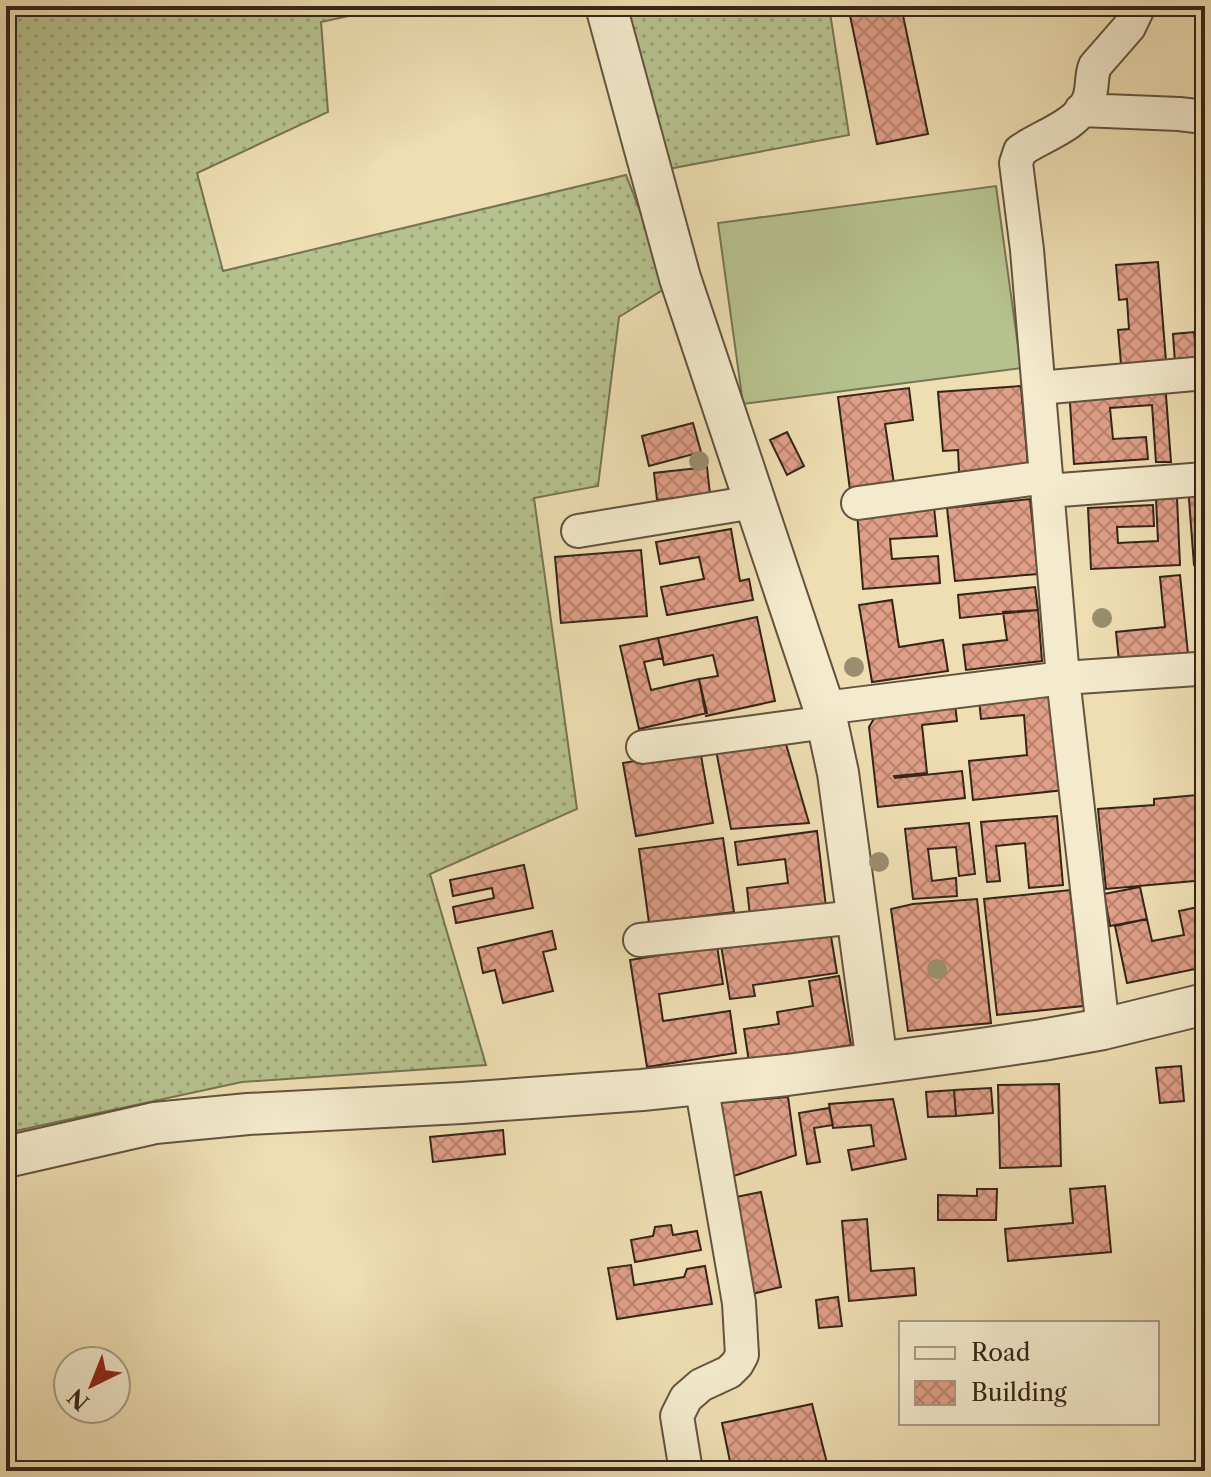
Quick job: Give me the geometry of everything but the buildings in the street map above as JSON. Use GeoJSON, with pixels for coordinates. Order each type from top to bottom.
{"type":"FeatureCollection","features":[{"type":"Feature","properties":{"kind":"street"},"geometry":{"type":"LineString","coordinates":[[606,6],[680,278],[826,715],[838,773],[877,1063]]}},
{"type":"Feature","properties":{"kind":"street"},"geometry":{"type":"LineString","coordinates":[[1103,1029],[1063,678],[1027,250],[1016,163],[1020,151],[1063,126],[1086,104],[1092,91],[1095,66],[1129,27],[1139,6]]}},
{"type":"Feature","properties":{"kind":"street"},"geometry":{"type":"LineString","coordinates":[[1081,110],[1205,117]]}},
{"type":"Feature","properties":{"kind":"street"},"geometry":{"type":"LineString","coordinates":[[1039,388],[1205,373]]}},
{"type":"Feature","properties":{"kind":"street"},"geometry":{"type":"LineString","coordinates":[[858,503],[1047,484],[1205,479]]}},
{"type":"Feature","properties":{"kind":"street"},"geometry":{"type":"LineString","coordinates":[[578,531],[754,502]]}},
{"type":"Feature","properties":{"kind":"street"},"geometry":{"type":"LineString","coordinates":[[643,747],[1063,678],[1197,669],[1205,672]]}},
{"type":"Feature","properties":{"kind":"street"},"geometry":{"type":"LineString","coordinates":[[640,940],[857,917]]}},
{"type":"Feature","properties":{"kind":"street"},"geometry":{"type":"LineString","coordinates":[[6,1157],[155,1123],[701,1084],[877,1063],[1103,1029],[1205,1004]]}},
{"type":"Feature","properties":{"kind":"street"},"geometry":{"type":"LineString","coordinates":[[686,1471],[677,1416],[686,1398],[701,1385],[729,1372],[742,1355],[739,1303],[701,1084]]}},
{"type":"Feature","properties":{"kind":"green space"},"geometry":{"type":"Polygon","coordinates":[[[6,6],[394,6],[321,22],[328,112],[197,173],[223,271],[626,175],[669,286],[619,317],[598,486],[534,498],[577,809],[430,874],[486,1065],[242,1082],[6,1133],[6,6]]]}},
{"type":"Feature","properties":{"kind":"green space"},"geometry":{"type":"Polygon","coordinates":[[[623,6],[829,6],[849,135],[668,169],[623,6]]]}},
{"type":"Feature","properties":{"kind":"green space"},"geometry":{"type":"Polygon","coordinates":[[[996,186],[1021,368],[743,404],[718,223],[996,186]]]}}]}
